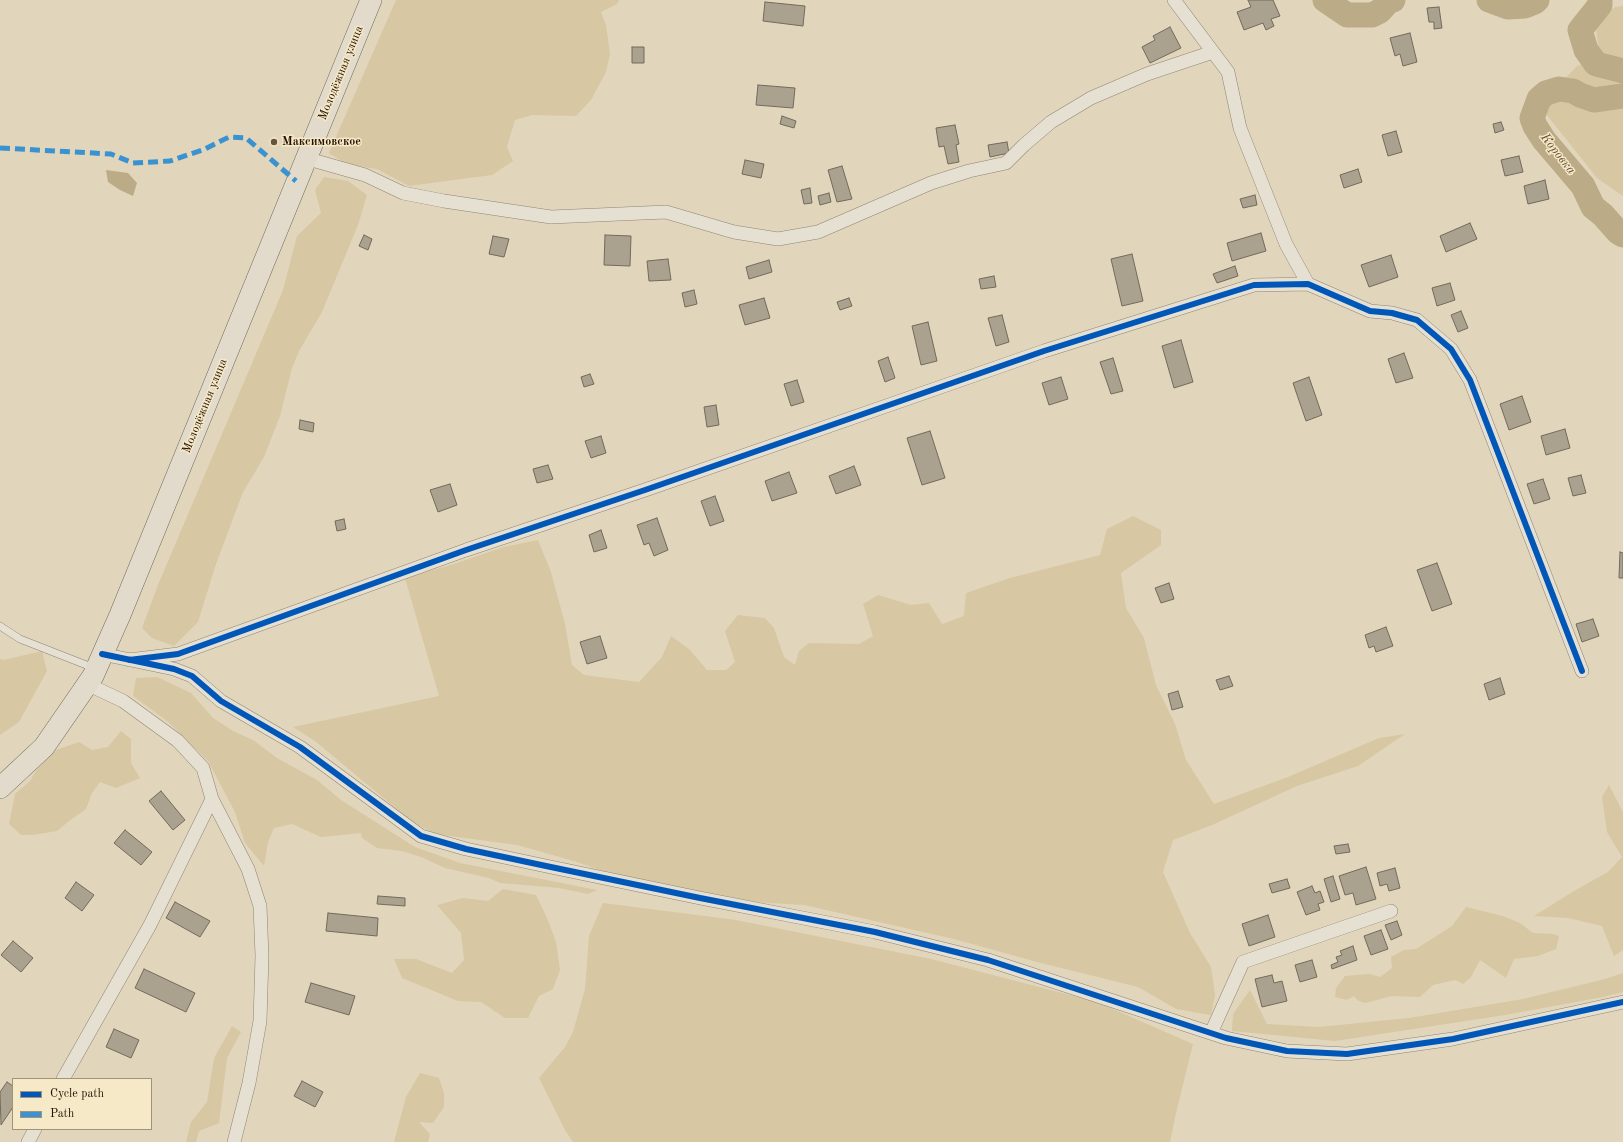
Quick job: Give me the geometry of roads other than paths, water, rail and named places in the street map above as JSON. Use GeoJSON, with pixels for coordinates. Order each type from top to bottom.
{"type":"FeatureCollection","features":[{"type":"Feature","properties":{"kind":"main road","name":"Молодёжная улица"},"geometry":{"type":"LineString","coordinates":[[0,788],[44,747],[95,669],[120,615],[305,158],[371,0]]}},
{"type":"Feature","properties":{"kind":"street"},"geometry":{"type":"LineString","coordinates":[[1174,0],[1228,72],[1240,128],[1286,244],[1308,284]]}},
{"type":"Feature","properties":{"kind":"street"},"geometry":{"type":"LineString","coordinates":[[305,158],[365,175],[404,193],[444,201],[550,216],[666,212],[734,232],[778,239],[818,232],[931,182],[968,171],[1006,163],[1051,122],[1091,98],[1147,74],[1213,52]]}},
{"type":"Feature","properties":{"kind":"street"},"geometry":{"type":"LineString","coordinates":[[234,1142],[249,1083],[260,1020],[262,956],[260,906],[248,869],[212,799],[203,768],[178,741],[123,701],[95,669],[129,660],[178,654],[466,550],[653,488],[1044,351],[1254,285],[1308,284],[1370,311],[1392,312],[1417,320],[1451,349],[1470,380],[1582,671]]}},
{"type":"Feature","properties":{"kind":"street"},"geometry":{"type":"LineString","coordinates":[[129,660],[174,669],[192,676],[221,700],[300,747],[421,836],[495,855],[898,937],[988,960],[1226,1038],[1287,1051],[1347,1054],[1453,1039],[1623,1002]]}},
{"type":"Feature","properties":{"kind":"street"},"geometry":{"type":"LineString","coordinates":[[65,1078],[150,925],[212,799]]}},
{"type":"Feature","properties":{"kind":"street"},"geometry":{"type":"LineString","coordinates":[[1211,1033],[1243,962],[1391,911]]}},
{"type":"Feature","properties":{"kind":"street"},"geometry":{"type":"LineString","coordinates":[[28,1142],[34,1130]]}},
{"type":"Feature","properties":{"kind":"lane"},"geometry":{"type":"LineString","coordinates":[[0,626],[20,639],[95,669]]}},
{"type":"Feature","properties":{"kind":"waterway","name":"Коровка"},"geometry":{"type":"LineString","coordinates":[[1325,0],[1347,15],[1372,15],[1380,11],[1389,1],[1393,0]]}},
{"type":"Feature","properties":{"kind":"waterway","name":"Коровка"},"geometry":{"type":"LineString","coordinates":[[1489,0],[1508,7],[1525,6],[1537,0]]}},
{"type":"Feature","properties":{"kind":"waterway","name":"Коровка"},"geometry":{"type":"LineString","coordinates":[[1600,0],[1600,5],[1580,30],[1586,50],[1596,64],[1623,71]]}},
{"type":"Feature","properties":{"kind":"waterway","name":"Коровка"},"geometry":{"type":"LineString","coordinates":[[1623,96],[1594,100],[1573,91],[1559,89],[1546,93],[1539,99],[1532,118],[1544,140],[1583,186],[1593,207],[1603,215],[1618,232],[1623,235]]}},
{"type":"Feature","properties":{"kind":"place","name":"Максимовское"},"geometry":{"type":"Point","coordinates":[274,142]}}]}
